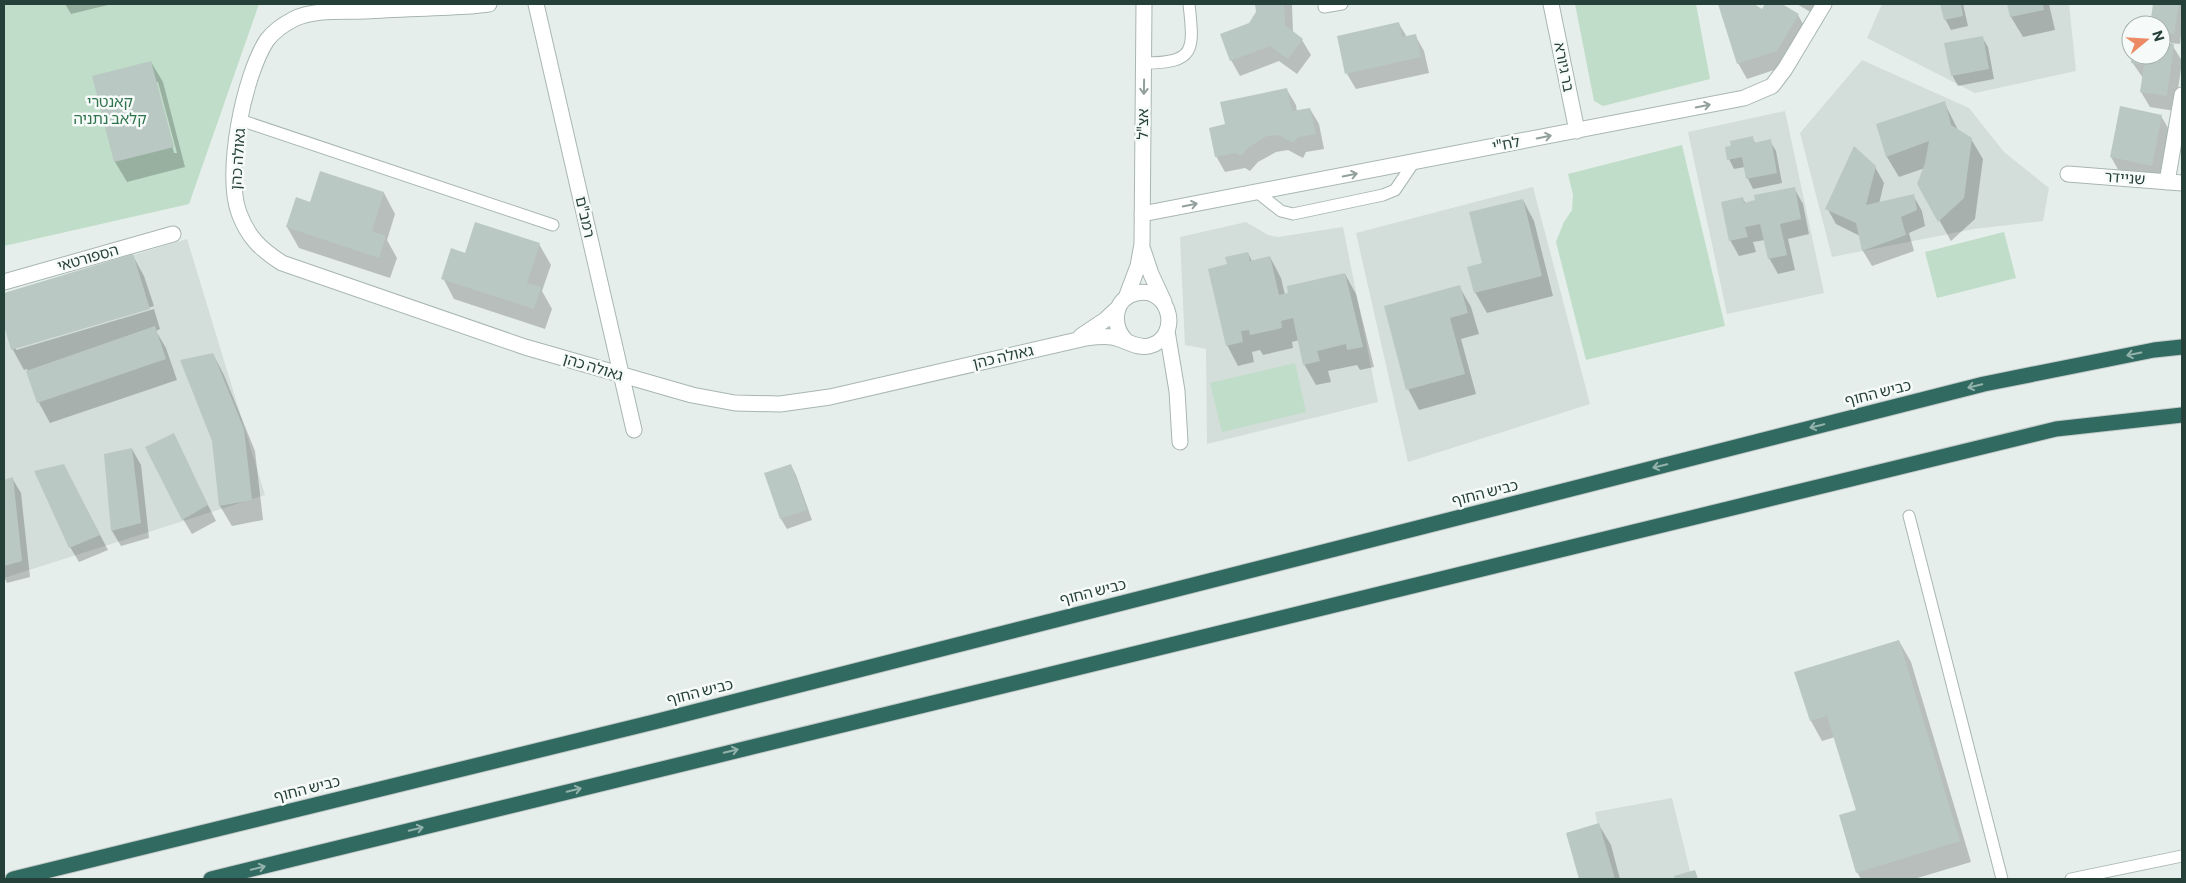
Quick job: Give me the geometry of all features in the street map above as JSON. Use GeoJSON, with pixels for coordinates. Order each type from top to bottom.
{"type":"FeatureCollection","features":[{"type":"Feature","properties":{"kind":"highway","name":"כביש החוף"},"geometry":{"type":"LineString","coordinates":[[13,879],[658,721],[1984,384],[2154,350],[2182,347]]}},
{"type":"Feature","properties":{"kind":"highway"},"geometry":{"type":"LineString","coordinates":[[211,879],[2056,429],[2182,415]]}},
{"type":"Feature","properties":{"kind":"highway"},"geometry":{"type":"LineString","coordinates":[[2056,429],[2182,424]]}},
{"type":"Feature","properties":{"kind":"street","name":"גאולה כהן"},"geometry":{"type":"LineString","coordinates":[[489,4],[322,12],[297,18],[282,26],[268,39],[258,58],[248,85],[236,140],[233,187],[238,211],[248,233],[263,251],[282,263],[525,347],[622,376],[714,400],[735,403],[780,404],[830,397],[1070,342],[1099,337],[1113,337],[1126,341]]}},
{"type":"Feature","properties":{"kind":"street","name":"רמב\"ם"},"geometry":{"type":"LineString","coordinates":[[536,4],[634,430]]}},
{"type":"Feature","properties":{"kind":"street","name":"אצ\"ל"},"geometry":{"type":"LineString","coordinates":[[1122,303],[1138,266],[1142,244],[1144,4]]}},
{"type":"Feature","properties":{"kind":"street","name":"בר גיורא"},"geometry":{"type":"LineString","coordinates":[[1551,4],[1577,131]]}},
{"type":"Feature","properties":{"kind":"street","name":"לח\"י"},"geometry":{"type":"LineString","coordinates":[[1142,214],[1744,98],[1772,86],[1785,69],[1824,4]]}},
{"type":"Feature","properties":{"kind":"street"},"geometry":{"type":"LineString","coordinates":[[2175,182],[2182,95]]}},
{"type":"Feature","properties":{"kind":"street","name":"שניידר"},"geometry":{"type":"LineString","coordinates":[[2068,174],[2175,182]]}},
{"type":"Feature","properties":{"kind":"street","name":"הספורטאי"},"geometry":{"type":"LineString","coordinates":[[4,282],[173,234]]}},
{"type":"Feature","properties":{"kind":"street","name":"אצ\"ל"},"geometry":{"type":"LineString","coordinates":[[1142,244],[1151,274],[1164,302]]}},
{"type":"Feature","properties":{"kind":"street"},"geometry":{"type":"LineString","coordinates":[[1142,347],[1159,342],[1167,331],[1170,319],[1164,302],[1148,293],[1139,292],[1122,303],[1116,317],[1120,334],[1126,341],[1160,357],[1174,373]]}},
{"type":"Feature","properties":{"kind":"street","name":"גאולה כהן"},"geometry":{"type":"LineString","coordinates":[[1070,342],[1092,330],[1122,303]]}},
{"type":"Feature","properties":{"kind":"street"},"geometry":{"type":"LineString","coordinates":[[1167,331],[1178,391],[1180,442]]}},
{"type":"Feature","properties":{"kind":"lane"},"geometry":{"type":"LineString","coordinates":[[1144,63],[1166,63],[1184,57],[1190,48],[1192,39],[1189,4]]}},
{"type":"Feature","properties":{"kind":"lane"},"geometry":{"type":"LineString","coordinates":[[1324,7],[1342,4]]}},
{"type":"Feature","properties":{"kind":"lane"},"geometry":{"type":"LineString","coordinates":[[240,120],[553,225]]}},
{"type":"Feature","properties":{"kind":"lane"},"geometry":{"type":"LineString","coordinates":[[1257,192],[1281,210],[1293,214],[1383,195],[1395,190],[1414,162]]}},
{"type":"Feature","properties":{"kind":"lane"},"geometry":{"type":"LineString","coordinates":[[2154,350],[2182,342]]}},
{"type":"Feature","properties":{"kind":"lane"},"geometry":{"type":"LineString","coordinates":[[1909,516],[2002,879]]}},
{"type":"Feature","properties":{"kind":"lane"},"geometry":{"type":"LineString","coordinates":[[2071,879],[2182,856]]}},
{"type":"Feature","properties":{"kind":"shaded area"},"geometry":{"type":"Polygon","coordinates":[[[1882,4],[2069,4],[2076,71],[1975,93],[1867,38],[1882,4]]]}},
{"type":"Feature","properties":{"kind":"shaded area"},"geometry":{"type":"Polygon","coordinates":[[[1862,60],[1969,108],[2004,152],[2049,188],[2043,221],[1974,229],[1832,257],[1800,133],[1862,60]]]}},
{"type":"Feature","properties":{"kind":"shaded area"},"geometry":{"type":"Polygon","coordinates":[[[1785,111],[1824,293],[1727,314],[1688,132],[1785,111]]]}},
{"type":"Feature","properties":{"kind":"shaded area"},"geometry":{"type":"Polygon","coordinates":[[[1533,187],[1590,404],[1408,462],[1356,233],[1533,187]]]}},
{"type":"Feature","properties":{"kind":"shaded area"},"geometry":{"type":"Polygon","coordinates":[[[1246,222],[1268,235],[1278,237],[1343,227],[1378,402],[1207,444],[1206,349],[1185,345],[1180,237],[1246,222]]]}},
{"type":"Feature","properties":{"kind":"shaded area"},"geometry":{"type":"Polygon","coordinates":[[[187,239],[265,495],[4,578],[4,294],[187,239]]]}},
{"type":"Feature","properties":{"kind":"shaded area"},"geometry":{"type":"Polygon","coordinates":[[[1672,798],[1692,879],[1609,879],[1595,812],[1672,798]]]}},
{"type":"Feature","properties":{"kind":"green space","name":"קאנטרי קלאב נתניה"},"geometry":{"type":"Polygon","coordinates":[[[4,4],[259,4],[189,204],[4,246],[4,4]]]}},
{"type":"Feature","properties":{"kind":"green space"},"geometry":{"type":"Polygon","coordinates":[[[1575,4],[1696,4],[1710,79],[1603,106],[1594,101],[1575,4]]]}},
{"type":"Feature","properties":{"kind":"green space"},"geometry":{"type":"Polygon","coordinates":[[[1682,145],[1725,326],[1586,360],[1556,242],[1564,222],[1572,210],[1573,195],[1568,174],[1682,145]]]}},
{"type":"Feature","properties":{"kind":"green space"},"geometry":{"type":"Polygon","coordinates":[[[2004,232],[2016,278],[1937,298],[1925,252],[2004,232]]]}},
{"type":"Feature","properties":{"kind":"green space"},"geometry":{"type":"Polygon","coordinates":[[[1295,363],[1306,412],[1222,432],[1210,383],[1295,363]]]}},
{"type":"Feature","properties":{"kind":"building"},"geometry":{"type":"Polygon","coordinates":[[[1255,4],[1284,4],[1285,25],[1303,39],[1288,59],[1270,46],[1230,61],[1220,34],[1249,23],[1256,12],[1255,4]]]}},
{"type":"Feature","properties":{"kind":"building"},"geometry":{"type":"Polygon","coordinates":[[[1718,4],[1754,4],[1762,9],[1765,4],[1782,4],[1799,14],[1777,51],[1737,64],[1718,4]]]}},
{"type":"Feature","properties":{"kind":"building"},"geometry":{"type":"Polygon","coordinates":[[[1940,4],[1961,4],[1963,16],[1944,20],[1940,4]]]}},
{"type":"Feature","properties":{"kind":"building"},"geometry":{"type":"Polygon","coordinates":[[[2007,4],[2043,4],[2044,10],[2010,17],[2007,4]]]}},
{"type":"Feature","properties":{"kind":"building"},"geometry":{"type":"Polygon","coordinates":[[[2153,4],[2179,4],[2174,34],[2171,34],[2171,15],[2151,15],[2153,4]]]}},
{"type":"Feature","properties":{"kind":"building"},"geometry":{"type":"Polygon","coordinates":[[[1399,22],[1402,37],[1416,34],[1421,57],[1345,74],[1337,36],[1399,22]]]}},
{"type":"Feature","properties":{"kind":"building"},"geometry":{"type":"Polygon","coordinates":[[[1983,36],[1989,69],[1951,76],[1944,43],[1983,36]]]}},
{"type":"Feature","properties":{"kind":"building"},"geometry":{"type":"Polygon","coordinates":[[[2171,44],[2174,44],[2167,96],[2140,92],[2144,65],[2171,65],[2171,44]]]}},
{"type":"Feature","properties":{"kind":"building"},"geometry":{"type":"Polygon","coordinates":[[[151,61],[174,147],[114,162],[92,76],[151,61]]]}},
{"type":"Feature","properties":{"kind":"building"},"geometry":{"type":"Polygon","coordinates":[[[1287,88],[1292,111],[1310,108],[1316,134],[1298,137],[1294,143],[1278,135],[1267,136],[1249,147],[1241,156],[1235,153],[1215,157],[1209,128],[1225,124],[1220,102],[1287,88]]]}},
{"type":"Feature","properties":{"kind":"building"},"geometry":{"type":"Polygon","coordinates":[[[1945,101],[1951,125],[1972,138],[1964,198],[1938,222],[1917,184],[1925,163],[1929,141],[1886,157],[1876,124],[1945,101]]]}},
{"type":"Feature","properties":{"kind":"building"},"geometry":{"type":"Polygon","coordinates":[[[2120,106],[2162,115],[2152,166],[2110,157],[2120,106]]]}},
{"type":"Feature","properties":{"kind":"building"},"geometry":{"type":"Polygon","coordinates":[[[1753,136],[1754,143],[1771,139],[1777,173],[1746,179],[1742,157],[1727,160],[1725,147],[1731,146],[1730,141],[1753,136]]]}},
{"type":"Feature","properties":{"kind":"building"},"geometry":{"type":"Polygon","coordinates":[[[1854,146],[1876,166],[1866,205],[1914,194],[1917,210],[1901,217],[1906,235],[1862,251],[1856,223],[1825,209],[1854,146]]]}},
{"type":"Feature","properties":{"kind":"building"},"geometry":{"type":"Polygon","coordinates":[[[320,171],[384,192],[372,231],[386,236],[379,258],[286,227],[296,197],[310,202],[320,171]]]}},
{"type":"Feature","properties":{"kind":"building"},"geometry":{"type":"Polygon","coordinates":[[[1795,187],[1801,219],[1780,224],[1787,255],[1768,259],[1760,224],[1745,227],[1748,237],[1729,241],[1721,202],[1743,197],[1744,203],[1755,200],[1754,195],[1795,187]]]}},
{"type":"Feature","properties":{"kind":"building"},"geometry":{"type":"Polygon","coordinates":[[[1523,199],[1542,276],[1474,293],[1467,267],[1482,263],[1469,212],[1523,199]]]}},
{"type":"Feature","properties":{"kind":"building"},"geometry":{"type":"Polygon","coordinates":[[[475,222],[540,243],[527,283],[541,287],[534,309],[441,279],[451,248],[465,253],[475,222]]]}},
{"type":"Feature","properties":{"kind":"building"},"geometry":{"type":"Polygon","coordinates":[[[1248,252],[1250,261],[1270,256],[1279,295],[1288,293],[1287,286],[1345,273],[1363,347],[1347,350],[1346,344],[1317,351],[1320,361],[1303,365],[1293,318],[1281,321],[1282,328],[1250,335],[1249,330],[1241,331],[1243,342],[1226,346],[1208,269],[1227,264],[1225,257],[1248,252]]]}},
{"type":"Feature","properties":{"kind":"building"},"geometry":{"type":"Polygon","coordinates":[[[133,254],[150,309],[11,350],[4,325],[4,293],[133,254]]]}},
{"type":"Feature","properties":{"kind":"building"},"geometry":{"type":"Polygon","coordinates":[[[1460,285],[1468,313],[1450,318],[1465,374],[1406,390],[1384,306],[1460,285]]]}},
{"type":"Feature","properties":{"kind":"building"},"geometry":{"type":"Polygon","coordinates":[[[155,326],[166,359],[37,403],[26,371],[155,326]]]}},
{"type":"Feature","properties":{"kind":"building"},"geometry":{"type":"Polygon","coordinates":[[[213,353],[244,429],[252,500],[219,506],[212,441],[180,360],[213,353]]]}},
{"type":"Feature","properties":{"kind":"building"},"geometry":{"type":"Polygon","coordinates":[[[174,433],[208,505],[182,520],[145,447],[174,433]]]}},
{"type":"Feature","properties":{"kind":"building"},"geometry":{"type":"Polygon","coordinates":[[[132,448],[141,523],[111,531],[104,454],[132,448]]]}},
{"type":"Feature","properties":{"kind":"building"},"geometry":{"type":"Polygon","coordinates":[[[64,464],[100,535],[69,548],[34,471],[64,464]]]}},
{"type":"Feature","properties":{"kind":"building"},"geometry":{"type":"Polygon","coordinates":[[[791,464],[807,510],[780,519],[764,473],[791,464]]]}},
{"type":"Feature","properties":{"kind":"building"},"geometry":{"type":"Polygon","coordinates":[[[13,477],[22,561],[4,566],[4,480],[13,477]]]}},
{"type":"Feature","properties":{"kind":"building"},"geometry":{"type":"Polygon","coordinates":[[[1899,640],[1960,841],[1856,873],[1839,815],[1856,810],[1827,716],[1810,721],[1794,672],[1899,640]]]}},
{"type":"Feature","properties":{"kind":"building"},"geometry":{"type":"Polygon","coordinates":[[[1599,823],[1615,879],[1579,879],[1566,833],[1599,823]]]}},
{"type":"Feature","properties":{"kind":"building"},"geometry":{"type":"Polygon","coordinates":[[[1695,870],[1698,879],[1675,879],[1674,876],[1695,870]]]}}]}
